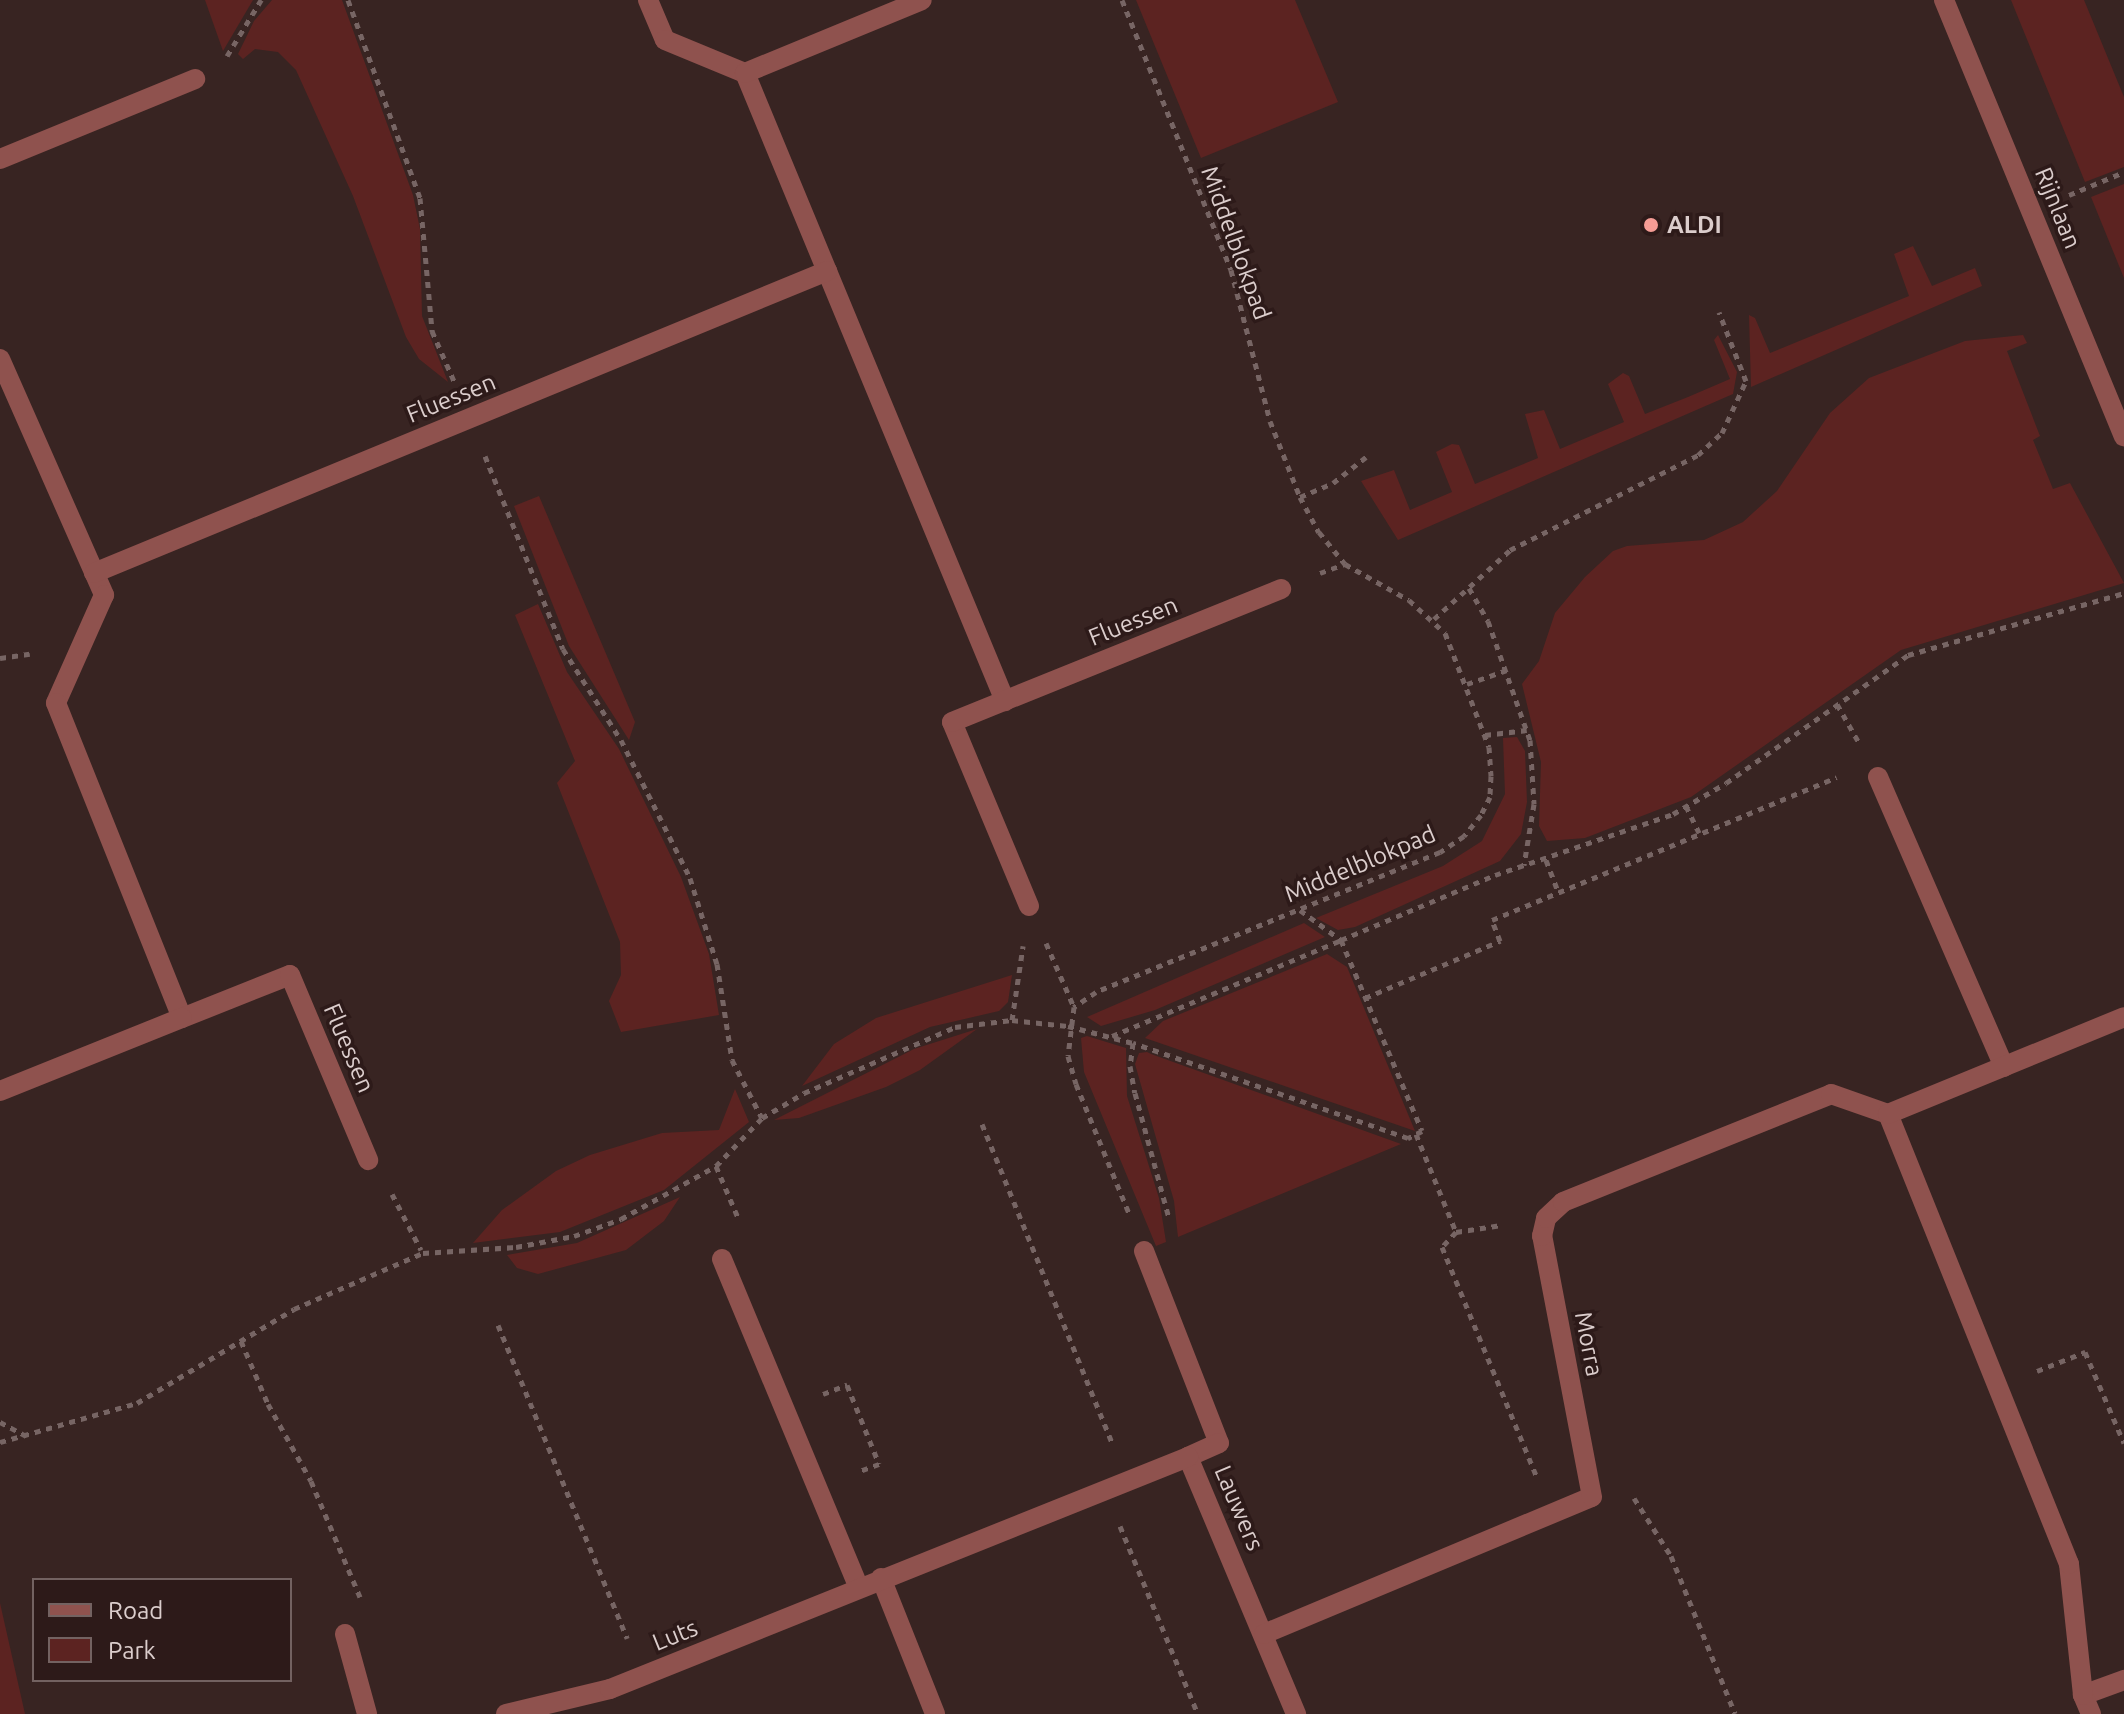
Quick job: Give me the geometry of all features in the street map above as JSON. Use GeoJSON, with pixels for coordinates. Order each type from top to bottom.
{"type":"FeatureCollection","features":[{"type":"Feature","properties":{"kind":"street"},"geometry":{"type":"LineString","coordinates":[[648,0],[665,40],[745,73],[922,0]]}},
{"type":"Feature","properties":{"kind":"street","name":"Rijnlaan"},"geometry":{"type":"LineString","coordinates":[[1944,0],[2124,436]]}},
{"type":"Feature","properties":{"kind":"street"},"geometry":{"type":"LineString","coordinates":[[745,73],[1005,701]]}},
{"type":"Feature","properties":{"kind":"street"},"geometry":{"type":"LineString","coordinates":[[0,159],[195,79]]}},
{"type":"Feature","properties":{"kind":"street","name":"Fluessen"},"geometry":{"type":"LineString","coordinates":[[94,573],[827,271]]}},
{"type":"Feature","properties":{"kind":"street"},"geometry":{"type":"LineString","coordinates":[[0,359],[104,595],[56,703],[182,1018]]}},
{"type":"Feature","properties":{"kind":"street","name":"Fluessen"},"geometry":{"type":"LineString","coordinates":[[1029,906],[952,722],[1281,589]]}},
{"type":"Feature","properties":{"kind":"street"},"geometry":{"type":"LineString","coordinates":[[1878,777],[2004,1067]]}},
{"type":"Feature","properties":{"kind":"street","name":"Fluessen"},"geometry":{"type":"LineString","coordinates":[[0,1091],[290,975],[368,1160]]}},
{"type":"Feature","properties":{"kind":"street"},"geometry":{"type":"LineString","coordinates":[[1546,1218],[1563,1202],[1831,1094],[1888,1114],[2124,1017]]}},
{"type":"Feature","properties":{"kind":"street"},"geometry":{"type":"LineString","coordinates":[[1888,1114],[2069,1564],[2087,1705],[2124,1680]]}},
{"type":"Feature","properties":{"kind":"street","name":"Morra"},"geometry":{"type":"LineString","coordinates":[[1546,1218],[1542,1236],[1592,1497]]}},
{"type":"Feature","properties":{"kind":"street","name":"Lauwers"},"geometry":{"type":"LineString","coordinates":[[1144,1251],[1219,1443],[1188,1457],[1296,1714]]}},
{"type":"Feature","properties":{"kind":"street"},"geometry":{"type":"LineString","coordinates":[[722,1259],[859,1588]]}},
{"type":"Feature","properties":{"kind":"street","name":"Luts"},"geometry":{"type":"LineString","coordinates":[[506,1714],[643,1676],[1188,1457]]}},
{"type":"Feature","properties":{"kind":"street"},"geometry":{"type":"LineString","coordinates":[[1264,1634],[1592,1497]]}},
{"type":"Feature","properties":{"kind":"street"},"geometry":{"type":"LineString","coordinates":[[881,1578],[935,1714]]}},
{"type":"Feature","properties":{"kind":"street"},"geometry":{"type":"LineString","coordinates":[[345,1634],[367,1714]]}},
{"type":"Feature","properties":{"kind":"path"},"geometry":{"type":"LineString","coordinates":[[195,79],[231,52],[261,0]]}},
{"type":"Feature","properties":{"kind":"path"},"geometry":{"type":"LineString","coordinates":[[348,0],[420,198],[432,331],[563,649],[621,740],[690,878],[717,964],[732,1060],[762,1118]]}},
{"type":"Feature","properties":{"kind":"path","name":"Middelblokpad"},"geometry":{"type":"LineString","coordinates":[[1074,1007],[1096,992],[1440,852],[1464,836],[1490,797],[1485,735],[1456,652],[1434,619],[1345,564],[1319,532],[1300,497],[1270,421],[1231,270],[1122,0]]}},
{"type":"Feature","properties":{"kind":"path"},"geometry":{"type":"LineString","coordinates":[[2031,210],[2124,172]]}},
{"type":"Feature","properties":{"kind":"path"},"geometry":{"type":"LineString","coordinates":[[1434,619],[1510,550],[1698,455],[1722,433],[1746,381],[1719,312]]}},
{"type":"Feature","properties":{"kind":"path"},"geometry":{"type":"LineString","coordinates":[[1300,497],[1333,483],[1366,457]]}},
{"type":"Feature","properties":{"kind":"path"},"geometry":{"type":"LineString","coordinates":[[1469,588],[1507,670],[1527,730],[1535,772],[1524,866]]}},
{"type":"Feature","properties":{"kind":"path"},"geometry":{"type":"LineString","coordinates":[[1112,1036],[1524,866],[1686,806],[1908,655],[2124,593]]}},
{"type":"Feature","properties":{"kind":"path"},"geometry":{"type":"LineString","coordinates":[[1467,684],[1507,670]]}},
{"type":"Feature","properties":{"kind":"path"},"geometry":{"type":"LineString","coordinates":[[1485,735],[1527,730]]}},
{"type":"Feature","properties":{"kind":"path"},"geometry":{"type":"LineString","coordinates":[[1365,998],[1500,941],[1492,920],[1841,775]]}},
{"type":"Feature","properties":{"kind":"path"},"geometry":{"type":"LineString","coordinates":[[1686,806],[1699,833]]}},
{"type":"Feature","properties":{"kind":"path"},"geometry":{"type":"LineString","coordinates":[[1546,860],[1558,893]]}},
{"type":"Feature","properties":{"kind":"path"},"geometry":{"type":"LineString","coordinates":[[1012,1020],[1029,906]]}},
{"type":"Feature","properties":{"kind":"path"},"geometry":{"type":"LineString","coordinates":[[1029,906],[1074,1007],[1068,1026],[1076,1084],[1144,1251]]}},
{"type":"Feature","properties":{"kind":"path"},"geometry":{"type":"LineString","coordinates":[[0,1442],[137,1403],[294,1309],[423,1253],[516,1247],[574,1236],[621,1219],[716,1166],[762,1118],[912,1042],[955,1027],[1012,1020],[1068,1026],[1112,1036],[1408,1138],[1422,1131],[1341,940],[1299,910]]}},
{"type":"Feature","properties":{"kind":"path"},"geometry":{"type":"LineString","coordinates":[[1133,1043],[1130,1066],[1167,1200],[1172,1240],[1160,1292]]}},
{"type":"Feature","properties":{"kind":"path"},"geometry":{"type":"LineString","coordinates":[[982,1124],[1128,1481]]}},
{"type":"Feature","properties":{"kind":"path"},"geometry":{"type":"LineString","coordinates":[[1416,1134],[1456,1232]]}},
{"type":"Feature","properties":{"kind":"path"},"geometry":{"type":"LineString","coordinates":[[368,1160],[384,1177],[421,1250]]}},
{"type":"Feature","properties":{"kind":"path"},"geometry":{"type":"LineString","coordinates":[[1546,1218],[1456,1232],[1442,1247],[1552,1514]]}},
{"type":"Feature","properties":{"kind":"path"},"geometry":{"type":"LineString","coordinates":[[498,1325],[643,1676]]}},
{"type":"Feature","properties":{"kind":"path"},"geometry":{"type":"LineString","coordinates":[[241,1341],[268,1404],[311,1481],[364,1606],[345,1634]]}},
{"type":"Feature","properties":{"kind":"path"},"geometry":{"type":"LineString","coordinates":[[1998,1386],[2085,1352],[2124,1443]]}},
{"type":"Feature","properties":{"kind":"path"},"geometry":{"type":"LineString","coordinates":[[785,1409],[847,1385],[879,1464],[817,1488]]}},
{"type":"Feature","properties":{"kind":"path"},"geometry":{"type":"LineString","coordinates":[[0,1422],[26,1436]]}},
{"type":"Feature","properties":{"kind":"path"},"geometry":{"type":"LineString","coordinates":[[1105,1490],[1198,1714]]}},
{"type":"Feature","properties":{"kind":"path"},"geometry":{"type":"LineString","coordinates":[[1592,1497],[1634,1497],[1671,1556],[1735,1714]]}},
{"type":"Feature","properties":{"kind":"green space"},"geometry":{"type":"Polygon","coordinates":[[[205,0],[253,0],[223,51],[205,0]]]}},
{"type":"Feature","properties":{"kind":"green space"},"geometry":{"type":"Polygon","coordinates":[[[272,0],[342,0],[413,195],[420,229],[422,316],[448,382],[419,359],[406,337],[353,196],[296,70],[278,52],[255,49],[243,59],[238,54],[254,21],[272,0]]]}},
{"type":"Feature","properties":{"kind":"green space"},"geometry":{"type":"Polygon","coordinates":[[[1136,0],[1295,0],[1338,102],[1201,158],[1136,0]]]}},
{"type":"Feature","properties":{"kind":"green space"},"geometry":{"type":"Polygon","coordinates":[[[2011,0],[2084,0],[2124,97],[2124,167],[2085,182],[2011,0]]]}},
{"type":"Feature","properties":{"kind":"green space"},"geometry":{"type":"Polygon","coordinates":[[[2124,184],[2124,278],[2091,197],[2124,184]]]}},
{"type":"Feature","properties":{"kind":"green space"},"geometry":{"type":"Polygon","coordinates":[[[1913,246],[1932,286],[1975,268],[1982,286],[1751,387],[1749,315],[1755,318],[1770,353],[1909,296],[1894,254],[1913,246]]]}},
{"type":"Feature","properties":{"kind":"green space"},"geometry":{"type":"Polygon","coordinates":[[[1718,335],[1737,372],[1733,394],[1398,540],[1361,481],[1394,470],[1410,510],[1452,492],[1436,452],[1452,444],[1459,445],[1475,484],[1538,458],[1525,414],[1544,410],[1560,449],[1624,422],[1608,384],[1623,373],[1629,376],[1645,414],[1688,397],[1730,379],[1714,340],[1718,335]]]}},
{"type":"Feature","properties":{"kind":"green space"},"geometry":{"type":"Polygon","coordinates":[[[2023,335],[2027,343],[2007,351],[2040,436],[2033,440],[2053,489],[2070,483],[2124,583],[1901,650],[1691,797],[1585,838],[1547,841],[1539,826],[1541,762],[1522,684],[1539,661],[1555,613],[1585,577],[1613,551],[1627,546],[1704,540],[1743,522],[1777,491],[1830,413],[1869,378],[1965,341],[2023,335]]]}},
{"type":"Feature","properties":{"kind":"green space"},"geometry":{"type":"Polygon","coordinates":[[[539,496],[635,722],[629,740],[569,646],[514,506],[539,496]]]}},
{"type":"Feature","properties":{"kind":"green space"},"geometry":{"type":"Polygon","coordinates":[[[538,604],[567,672],[619,749],[681,877],[709,954],[719,1015],[621,1032],[609,1001],[621,975],[620,942],[557,783],[575,761],[515,615],[538,604]]]}},
{"type":"Feature","properties":{"kind":"green space"},"geometry":{"type":"Polygon","coordinates":[[[1517,737],[1525,751],[1527,802],[1521,834],[1500,861],[1355,927],[1338,930],[1316,918],[1443,866],[1482,841],[1505,794],[1503,738],[1517,737]]]}},
{"type":"Feature","properties":{"kind":"green space"},"geometry":{"type":"Polygon","coordinates":[[[1304,923],[1325,937],[1155,1010],[1101,1026],[1087,1017],[1304,923]]]}},
{"type":"Feature","properties":{"kind":"green space"},"geometry":{"type":"Polygon","coordinates":[[[1327,954],[1347,967],[1415,1131],[1145,1038],[1163,1021],[1327,954]]]}},
{"type":"Feature","properties":{"kind":"green space"},"geometry":{"type":"Polygon","coordinates":[[[1012,975],[1008,1002],[999,1011],[930,1027],[802,1086],[834,1044],[876,1018],[1012,975]]]}},
{"type":"Feature","properties":{"kind":"green space"},"geometry":{"type":"Polygon","coordinates":[[[977,1029],[920,1070],[886,1087],[799,1118],[774,1120],[914,1049],[977,1029]]]}},
{"type":"Feature","properties":{"kind":"green space"},"geometry":{"type":"Polygon","coordinates":[[[1087,1036],[1126,1048],[1127,1096],[1159,1198],[1166,1242],[1156,1246],[1084,1072],[1081,1038],[1087,1036]]]}},
{"type":"Feature","properties":{"kind":"green space"},"geometry":{"type":"Polygon","coordinates":[[[1147,1052],[1401,1144],[1178,1237],[1174,1201],[1135,1064],[1139,1053],[1147,1052]]]}},
{"type":"Feature","properties":{"kind":"green space"},"geometry":{"type":"Polygon","coordinates":[[[735,1089],[749,1122],[664,1190],[560,1232],[473,1243],[502,1210],[556,1171],[590,1155],[662,1133],[719,1130],[735,1089]]]}},
{"type":"Feature","properties":{"kind":"green space"},"geometry":{"type":"Polygon","coordinates":[[[680,1197],[664,1221],[626,1250],[538,1274],[517,1268],[507,1255],[577,1243],[680,1197]]]}},
{"type":"Feature","properties":{"kind":"green space"},"geometry":{"type":"Polygon","coordinates":[[[0,1603],[25,1714],[0,1714],[0,1603]]]}},
{"type":"Feature","properties":{"kind":"place","name":"ALDI"},"geometry":{"type":"Point","coordinates":[1651,225]}}]}
